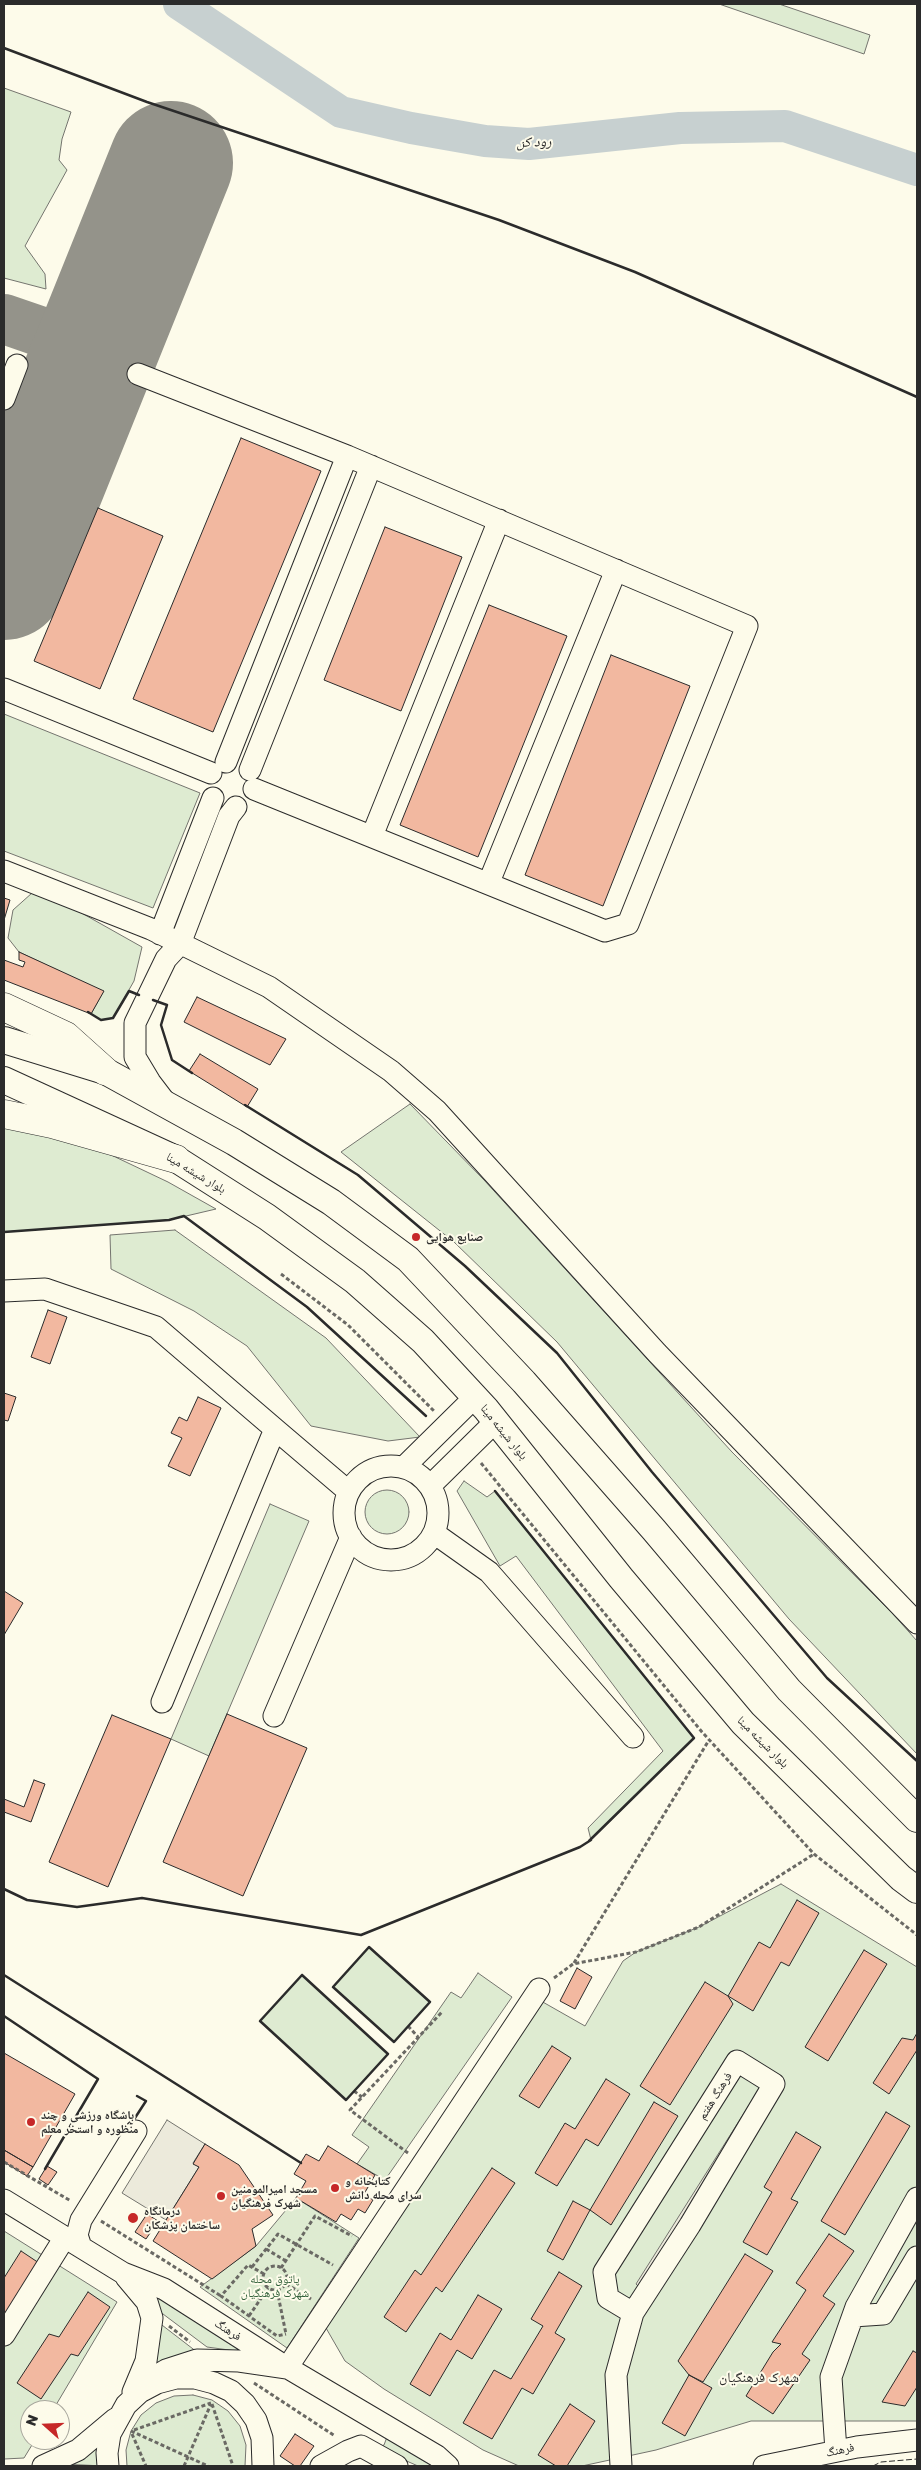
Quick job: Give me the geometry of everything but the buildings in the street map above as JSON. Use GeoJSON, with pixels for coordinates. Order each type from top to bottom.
{"type":"FeatureCollection","features":[{"type":"Feature","properties":{"kind":"highway"},"geometry":{"type":"LineString","coordinates":[[4,1007],[66,1036],[105,1071]]}},
{"type":"Feature","properties":{"kind":"highway"},"geometry":{"type":"LineString","coordinates":[[4,1114],[52,1124],[176,1159]]}},
{"type":"Feature","properties":{"kind":"main road"},"geometry":{"type":"LineString","coordinates":[[4,1040],[105,1071],[234,1142],[331,1202],[408,1259],[524,1382],[654,1530],[789,1690],[917,1819]]}},
{"type":"Feature","properties":{"kind":"main road","name":"بلوار شیشه مینا"},"geometry":{"type":"LineString","coordinates":[[4,1080],[176,1159],[267,1217],[356,1281],[423,1341],[475,1397],[621,1578],[743,1723],[901,1878],[917,1890]]}},
{"type":"Feature","properties":{"kind":"street"},"geometry":{"type":"LineString","coordinates":[[4,399],[17,365]]}},
{"type":"Feature","properties":{"kind":"street"},"geometry":{"type":"LineString","coordinates":[[4,689],[219,768],[239,763],[252,780],[372,836],[489,882],[605,931],[628,924],[747,626],[348,456],[138,374]]}},
{"type":"Feature","properties":{"kind":"street"},"geometry":{"type":"LineString","coordinates":[[236,807],[223,806],[213,798],[208,786],[219,768],[348,456]]}},
{"type":"Feature","properties":{"kind":"street"},"geometry":{"type":"LineString","coordinates":[[169,1107],[150,1082],[135,1057],[135,1023],[166,959],[180,944],[229,816],[236,807],[248,801],[252,780],[371,466]]}},
{"type":"Feature","properties":{"kind":"street"},"geometry":{"type":"LineString","coordinates":[[372,836],[499,520]]}},
{"type":"Feature","properties":{"kind":"street"},"geometry":{"type":"LineString","coordinates":[[489,882],[616,570]]}},
{"type":"Feature","properties":{"kind":"street"},"geometry":{"type":"LineString","coordinates":[[160,934],[213,798]]}},
{"type":"Feature","properties":{"kind":"street"},"geometry":{"type":"LineString","coordinates":[[4,872],[160,934],[269,987],[391,1071],[437,1111],[657,1353],[917,1623]]}},
{"type":"Feature","properties":{"kind":"street"},"geometry":{"type":"LineString","coordinates":[[4,1291],[45,1289],[156,1327],[349,1492]]}},
{"type":"Feature","properties":{"kind":"street"},"geometry":{"type":"LineString","coordinates":[[404,1467],[475,1397]]}},
{"type":"Feature","properties":{"kind":"street"},"geometry":{"type":"LineString","coordinates":[[430,1486],[496,1421]]}},
{"type":"Feature","properties":{"kind":"street"},"geometry":{"type":"LineString","coordinates":[[162,1702],[275,1429]]}},
{"type":"Feature","properties":{"kind":"street"},"geometry":{"type":"LineString","coordinates":[[388,1465],[404,1467],[419,1474],[430,1486],[437,1500],[439,1517],[434,1533],[425,1546],[413,1555],[400,1560],[385,1560],[372,1556],[360,1548],[350,1537],[345,1524],[344,1508],[349,1492],[359,1478],[372,1469],[388,1465]]}},
{"type":"Feature","properties":{"kind":"street"},"geometry":{"type":"LineString","coordinates":[[434,1533],[489,1572],[633,1737]]}},
{"type":"Feature","properties":{"kind":"street"},"geometry":{"type":"LineString","coordinates":[[274,1716],[350,1537]]}},
{"type":"Feature","properties":{"kind":"street"},"geometry":{"type":"LineString","coordinates":[[108,2466],[107,2452],[110,2434],[156,2376],[166,2370],[197,2360],[239,2361],[287,2368],[539,1989]]}},
{"type":"Feature","properties":{"kind":"street","name":"فرهنگ هفتم"},"geometry":{"type":"LineString","coordinates":[[621,2466],[616,2376],[633,2312],[690,2225],[774,2084],[737,2061],[604,2272],[608,2298],[633,2312]]}},
{"type":"Feature","properties":{"kind":"street"},"geometry":{"type":"LineString","coordinates":[[4,2335],[73,2242],[86,2211],[136,2131]]}},
{"type":"Feature","properties":{"kind":"street"},"geometry":{"type":"LineString","coordinates":[[836,2451],[831,2377],[856,2307],[917,2198]]}},
{"type":"Feature","properties":{"kind":"street","name":"فرهنگ"},"geometry":{"type":"LineString","coordinates":[[4,2200],[122,2273],[164,2289],[287,2368],[437,2456],[448,2466]]}},
{"type":"Feature","properties":{"kind":"street"},"geometry":{"type":"LineString","coordinates":[[853,2316],[883,2314],[917,2257]]}},
{"type":"Feature","properties":{"kind":"street"},"geometry":{"type":"LineString","coordinates":[[122,2273],[138,2289],[147,2302],[152,2318],[144,2367],[128,2412]]}},
{"type":"Feature","properties":{"kind":"street"},"geometry":{"type":"LineString","coordinates":[[44,2466],[78,2450],[128,2412],[157,2383],[185,2378],[214,2382],[231,2391],[245,2404],[256,2420],[262,2438],[263,2466]]}},
{"type":"Feature","properties":{"kind":"street"},"geometry":{"type":"LineString","coordinates":[[321,2466],[348,2451],[351,2444],[373,2437],[376,2430],[374,2419]]}},
{"type":"Feature","properties":{"kind":"street","name":"فرهنگ"},"geometry":{"type":"LineString","coordinates":[[774,2465],[836,2451],[917,2440]]}},
{"type":"Feature","properties":{"kind":"street"},"geometry":{"type":"LineString","coordinates":[[351,2444],[397,2466]]}},
{"type":"Feature","properties":{"kind":"street"},"geometry":{"type":"LineString","coordinates":[[44,2466],[49,2466]]}},
{"type":"Feature","properties":{"kind":"path"},"geometry":{"type":"LineString","coordinates":[[281,1274],[348,1325],[447,1424]]}},
{"type":"Feature","properties":{"kind":"path"},"geometry":{"type":"LineString","coordinates":[[468,1448],[710,1740],[814,1854],[917,1935]]}},
{"type":"Feature","properties":{"kind":"path"},"geometry":{"type":"LineString","coordinates":[[539,1989],[573,1964],[710,1740]]}},
{"type":"Feature","properties":{"kind":"path"},"geometry":{"type":"LineString","coordinates":[[573,1964],[636,1952],[698,1927],[814,1854]]}},
{"type":"Feature","properties":{"kind":"path"},"geometry":{"type":"LineString","coordinates":[[410,2155],[350,2110],[442,2012]]}},
{"type":"Feature","properties":{"kind":"path"},"geometry":{"type":"LineString","coordinates":[[408,2026],[418,2037]]}},
{"type":"Feature","properties":{"kind":"path"},"geometry":{"type":"LineString","coordinates":[[354,2091],[362,2097]]}},
{"type":"Feature","properties":{"kind":"path"},"geometry":{"type":"LineString","coordinates":[[4,2162],[221,2296],[277,2336],[293,2333]]}},
{"type":"Feature","properties":{"kind":"path"},"geometry":{"type":"LineString","coordinates":[[281,2268],[314,2216],[355,2238],[351,2244]]}},
{"type":"Feature","properties":{"kind":"path"},"geometry":{"type":"LineString","coordinates":[[252,2267],[278,2234],[336,2267]]}},
{"type":"Feature","properties":{"kind":"path"},"geometry":{"type":"LineString","coordinates":[[266,2249],[286,2260]]}},
{"type":"Feature","properties":{"kind":"path"},"geometry":{"type":"LineString","coordinates":[[221,2296],[248,2265],[264,2274]]}},
{"type":"Feature","properties":{"kind":"path"},"geometry":{"type":"LineString","coordinates":[[271,2267],[281,2268],[286,2273],[286,2284],[277,2290],[268,2288],[264,2281],[264,2274],[271,2267]]}},
{"type":"Feature","properties":{"kind":"path"},"geometry":{"type":"LineString","coordinates":[[286,2284],[314,2300],[309,2308]]}},
{"type":"Feature","properties":{"kind":"path"},"geometry":{"type":"LineString","coordinates":[[250,2316],[268,2288]]}},
{"type":"Feature","properties":{"kind":"path"},"geometry":{"type":"LineString","coordinates":[[277,2290],[286,2334]]}},
{"type":"Feature","properties":{"kind":"path"},"geometry":{"type":"LineString","coordinates":[[252,2294],[261,2299]]}},
{"type":"Feature","properties":{"kind":"path"},"geometry":{"type":"LineString","coordinates":[[162,2322],[198,2348]]}},
{"type":"Feature","properties":{"kind":"path"},"geometry":{"type":"LineString","coordinates":[[251,2382],[351,2444]]}},
{"type":"Feature","properties":{"kind":"path"},"geometry":{"type":"LineString","coordinates":[[128,2412],[211,2403]]}},
{"type":"Feature","properties":{"kind":"path"},"geometry":{"type":"LineString","coordinates":[[184,2466],[211,2403]]}},
{"type":"Feature","properties":{"kind":"path"},"geometry":{"type":"LineString","coordinates":[[211,2403],[233,2466]]}},
{"type":"Feature","properties":{"kind":"path"},"geometry":{"type":"LineString","coordinates":[[128,2412],[188,2457],[208,2466]]}},
{"type":"Feature","properties":{"kind":"path"},"geometry":{"type":"LineString","coordinates":[[128,2412],[146,2466]]}},
{"type":"Feature","properties":{"kind":"green space"},"geometry":{"type":"Polygon","coordinates":[[[719,4],[779,4],[870,35],[864,54],[719,4]]]}},
{"type":"Feature","properties":{"kind":"green space"},"geometry":{"type":"Polygon","coordinates":[[[4,88],[71,112],[62,139],[59,160],[67,170],[25,246],[45,274],[46,289],[4,278],[4,88]]]}},
{"type":"Feature","properties":{"kind":"green space"},"geometry":{"type":"Polygon","coordinates":[[[4,714],[200,793],[153,908],[4,851],[4,714]]]}},
{"type":"Feature","properties":{"kind":"green space"},"geometry":{"type":"Polygon","coordinates":[[[32,893],[78,911],[142,947],[134,981],[113,1018],[101,1020],[91,1014],[103,992],[19,952],[8,938],[13,910],[32,893]]]}},
{"type":"Feature","properties":{"kind":"green space"},"geometry":{"type":"Polygon","coordinates":[[[410,1104],[484,1180],[732,1452],[893,1614],[917,1641],[917,1754],[789,1619],[557,1342],[454,1242],[341,1152],[410,1104]]]}},
{"type":"Feature","properties":{"kind":"green space"},"geometry":{"type":"Polygon","coordinates":[[[4,1122],[88,1144],[168,1182],[216,1209],[169,1220],[4,1232],[4,1122]]]}},
{"type":"Feature","properties":{"kind":"green space"},"geometry":{"type":"Polygon","coordinates":[[[175,1230],[326,1338],[420,1437],[388,1441],[311,1426],[247,1346],[194,1311],[111,1269],[110,1235],[175,1230]]]}},
{"type":"Feature","properties":{"kind":"green space"},"geometry":{"type":"Polygon","coordinates":[[[464,1481],[487,1497],[495,1491],[694,1738],[591,1840],[588,1828],[663,1751],[516,1556],[500,1566],[457,1491],[464,1481]]]}},
{"type":"Feature","properties":{"kind":"green space"},"geometry":{"type":"Polygon","coordinates":[[[391,1490],[403,1496],[408,1503],[408,1521],[403,1528],[396,1533],[383,1534],[375,1531],[368,1524],[365,1508],[368,1500],[375,1493],[391,1490]]]}},
{"type":"Feature","properties":{"kind":"green space"},"geometry":{"type":"Polygon","coordinates":[[[270,1504],[309,1521],[209,1756],[171,1739],[270,1504]]]}},
{"type":"Feature","properties":{"kind":"green space"},"geometry":{"type":"Polygon","coordinates":[[[781,1884],[917,1967],[917,2421],[751,2421],[656,2450],[582,2466],[519,2466],[483,2450],[384,2389],[345,2361],[326,2328],[541,2001],[585,2026],[623,1961],[636,1952],[699,1927],[781,1884]]]}},
{"type":"Feature","properties":{"kind":"green space"},"geometry":{"type":"Polygon","coordinates":[[[369,1947],[430,2002],[394,2042],[333,1987],[369,1947]]]}},
{"type":"Feature","properties":{"kind":"green space"},"geometry":{"type":"Polygon","coordinates":[[[478,1973],[512,1997],[385,2180],[357,2164],[369,2147],[352,2135],[451,1992],[461,1998],[478,1973]]]}},
{"type":"Feature","properties":{"kind":"green space"},"geometry":{"type":"Polygon","coordinates":[[[302,1975],[388,2054],[346,2100],[260,2021],[302,1975]]]}},
{"type":"Feature","properties":{"kind":"green space","name":"پاتوق محله شهرک فرهنگیان"},"geometry":{"type":"Polygon","coordinates":[[[296,2198],[359,2238],[287,2348],[200,2287],[256,2246],[296,2198]]]}},
{"type":"Feature","properties":{"kind":"green space"},"geometry":{"type":"Polygon","coordinates":[[[4,2231],[117,2302],[59,2400],[20,2400],[20,2450],[29,2450],[24,2458],[4,2459],[4,2231]]]}},
{"type":"Feature","properties":{"kind":"green space"},"geometry":{"type":"Polygon","coordinates":[[[137,2283],[258,2354],[207,2347],[159,2311],[137,2283]]]}},
{"type":"Feature","properties":{"kind":"green space"},"geometry":{"type":"Polygon","coordinates":[[[158,2322],[197,2352],[147,2375],[158,2322]]]}},
{"type":"Feature","properties":{"kind":"green space"},"geometry":{"type":"Polygon","coordinates":[[[193,2395],[212,2400],[228,2411],[240,2426],[246,2445],[245,2466],[127,2466],[126,2450],[131,2431],[141,2415],[156,2403],[174,2396],[193,2395]]]}},
{"type":"Feature","properties":{"kind":"green space"},"geometry":{"type":"Polygon","coordinates":[[[110,2427],[104,2466],[61,2464],[110,2427]]]}},
{"type":"Feature","properties":{"kind":"green space"},"geometry":{"type":"Polygon","coordinates":[[[387,2437],[438,2466],[418,2466],[377,2448],[384,2445],[387,2437]]]}},
{"type":"Feature","properties":{"kind":"shaded area"},"geometry":{"type":"Polygon","coordinates":[[[765,2080],[643,2291],[636,2284],[765,2080]]]}},
{"type":"Feature","properties":{"kind":"shaded area"},"geometry":{"type":"Polygon","coordinates":[[[167,2120],[205,2144],[193,2163],[199,2167],[166,2220],[122,2193],[167,2120]]]}},
{"type":"Feature","properties":{"kind":"waterway","name":"رود کن"},"geometry":{"type":"LineString","coordinates":[[179,4],[341,112],[411,128],[485,141],[529,144],[680,128],[785,126],[917,170]]}},
{"type":"Feature","properties":{"kind":"taxiway"},"geometry":{"type":"LineString","coordinates":[[4,319],[39,331],[68,351],[77,371],[77,397]]}},
{"type":"Feature","properties":{"kind":"runway"},"geometry":{"type":"LineString","coordinates":[[4,578],[171,163]]}},
{"type":"Feature","properties":{"kind":"fence"},"geometry":{"type":"LineString","coordinates":[[873,2466],[881,2462],[917,2459]]}},
{"type":"Feature","properties":{"kind":"wall"},"geometry":{"type":"LineString","coordinates":[[4,48],[147,102],[499,220],[635,272],[917,397]]}},
{"type":"Feature","properties":{"kind":"wall"},"geometry":{"type":"LineString","coordinates":[[88,1012],[101,1020],[113,1018],[129,991],[139,995]]}},
{"type":"Feature","properties":{"kind":"wall"},"geometry":{"type":"LineString","coordinates":[[153,1000],[167,1005],[161,1025],[172,1060],[192,1073]]}},
{"type":"Feature","properties":{"kind":"wall"},"geometry":{"type":"LineString","coordinates":[[245,1105],[358,1175],[465,1266],[557,1353],[652,1472],[827,1678],[917,1761]]}},
{"type":"Feature","properties":{"kind":"wall"},"geometry":{"type":"LineString","coordinates":[[4,1232],[169,1220],[184,1216],[307,1307],[426,1416]]}},
{"type":"Feature","properties":{"kind":"wall"},"geometry":{"type":"LineString","coordinates":[[495,1491],[694,1738],[589,1841]]}},
{"type":"Feature","properties":{"kind":"wall"},"geometry":{"type":"LineString","coordinates":[[4,1889],[27,1900],[77,1907],[142,1898],[361,1935],[580,1847],[591,1840]]}},
{"type":"Feature","properties":{"kind":"wall"},"geometry":{"type":"LineString","coordinates":[[369,1947],[430,2002],[394,2042],[333,1987],[369,1947]]}},
{"type":"Feature","properties":{"kind":"wall"},"geometry":{"type":"LineString","coordinates":[[4,1975],[301,2163]]}},
{"type":"Feature","properties":{"kind":"wall"},"geometry":{"type":"LineString","coordinates":[[302,1975],[388,2054],[346,2100],[260,2021],[302,1975]]}},
{"type":"Feature","properties":{"kind":"wall"},"geometry":{"type":"LineString","coordinates":[[4,2016],[98,2079],[45,2169]]}},
{"type":"Feature","properties":{"kind":"wall"},"geometry":{"type":"LineString","coordinates":[[131,2124],[146,2101],[137,2096]]}},
{"type":"Feature","properties":{"kind":"place","name":"صنایع هوایی"},"geometry":{"type":"Point","coordinates":[416,1237]}},
{"type":"Feature","properties":{"kind":"place","name":"باشگاه ورزشی و چند منظوره و استخر معلم"},"geometry":{"type":"Point","coordinates":[31,2122]}},
{"type":"Feature","properties":{"kind":"place","name":"کتابخانه و سرای محله دانش"},"geometry":{"type":"Point","coordinates":[335,2188]}},
{"type":"Feature","properties":{"kind":"place","name":"مسجد امیرالمومنین شهرک فرهنگیان"},"geometry":{"type":"Point","coordinates":[221,2196]}},
{"type":"Feature","properties":{"kind":"place","name":"درمانگاه ساختمان پزشکان"},"geometry":{"type":"Point","coordinates":[133,2218]}},
{"type":"Feature","properties":{"kind":"district","name":"شهرک فرهنگیان"},"geometry":{"type":"Point","coordinates":[759,2378]}}]}
